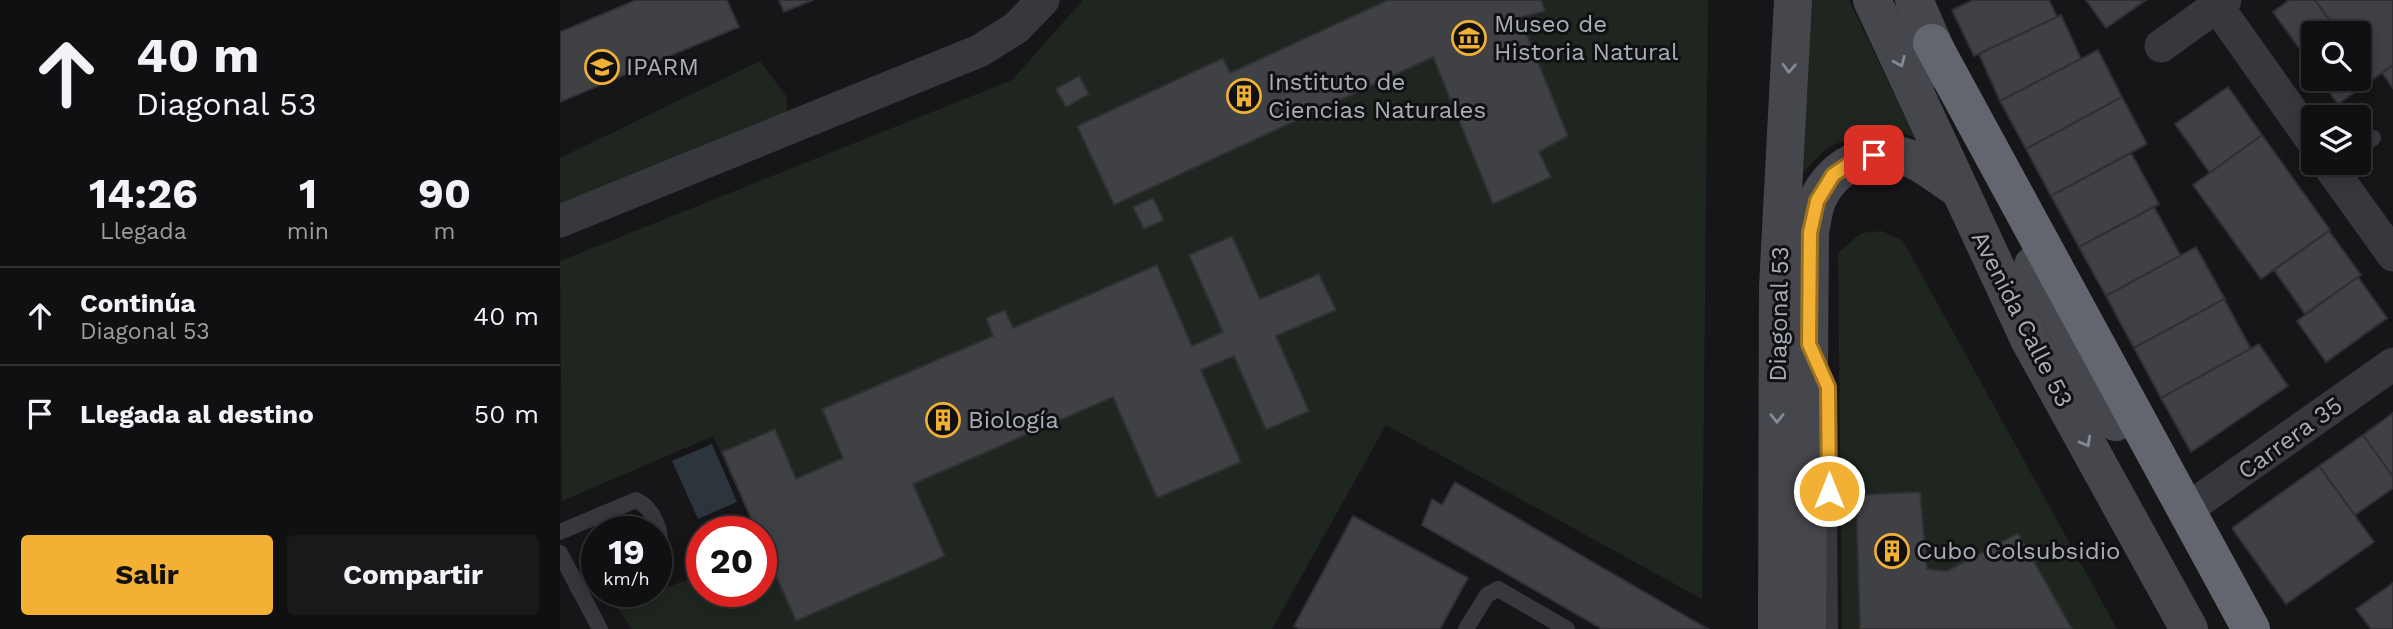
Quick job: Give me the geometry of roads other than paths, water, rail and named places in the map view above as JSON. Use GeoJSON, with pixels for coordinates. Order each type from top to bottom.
{"type":"FeatureCollection","features":[{"type":"Feature","properties":{"kind":"highway"},"geometry":{"type":"LineString","coordinates":[[1932,43],[2251,629]]}},
{"type":"Feature","properties":{"kind":"main road","name":"Diagonal 53"},"geometry":{"type":"LineString","coordinates":[[1777,629],[1777,287],[1793,0]]}},
{"type":"Feature","properties":{"kind":"main road","name":"Avenida Calle 53"},"geometry":{"type":"LineString","coordinates":[[1872,0],[1957,188],[2230,629]]}},
{"type":"Feature","properties":{"kind":"main road","name":"Avenida Calle 53"},"geometry":{"type":"LineString","coordinates":[[1914,0],[2045,329],[2189,629]]}},
{"type":"Feature","properties":{"kind":"main road","name":"Diagonal 53"},"geometry":{"type":"LineString","coordinates":[[1807,629],[1818,584],[1818,467],[1809,344],[1810,233],[1817,201],[1833,175],[1852,162],[1874,155],[1900,156],[1917,162],[1957,188]]}},
{"type":"Feature","properties":{"kind":"street"},"geometry":{"type":"LineString","coordinates":[[560,220],[979,51],[1016,28],[1043,0]]}},
{"type":"Feature","properties":{"kind":"street"},"geometry":{"type":"LineString","coordinates":[[2161,46],[2221,3],[2301,121]]}},
{"type":"Feature","properties":{"kind":"street"},"geometry":{"type":"LineString","coordinates":[[2338,175],[2393,255]]}},
{"type":"Feature","properties":{"kind":"street","name":"Carrera 35"},"geometry":{"type":"LineString","coordinates":[[2186,510],[2393,364]]}},
{"type":"Feature","properties":{"kind":"lane"},"geometry":{"type":"LineString","coordinates":[[598,516],[636,500],[649,509],[652,516]]}},
{"type":"Feature","properties":{"kind":"lane"},"geometry":{"type":"LineString","coordinates":[[560,532],[581,523]]}},
{"type":"Feature","properties":{"kind":"lane"},"geometry":{"type":"LineString","coordinates":[[562,561],[577,587],[592,625]]}},
{"type":"Feature","properties":{"kind":"lane"},"geometry":{"type":"LineString","coordinates":[[1818,584],[1830,629]]}},
{"type":"Feature","properties":{"kind":"lane"},"geometry":{"type":"LineString","coordinates":[[577,587],[581,585]]}},
{"type":"Feature","properties":{"kind":"lane"},"geometry":{"type":"LineString","coordinates":[[1466,629],[1487,595],[1497,589],[1567,629]]}},
{"type":"Feature","properties":{"kind":"place","name":"Museo de Historia Natural"},"geometry":{"type":"Point","coordinates":[1469,38]}},
{"type":"Feature","properties":{"kind":"place","name":"IPARM"},"geometry":{"type":"Point","coordinates":[602,67]}},
{"type":"Feature","properties":{"kind":"place","name":"Instituto de Ciencias Naturales"},"geometry":{"type":"Point","coordinates":[1244,96]}},
{"type":"Feature","properties":{"kind":"place","name":"Biología"},"geometry":{"type":"Point","coordinates":[943,420]}},
{"type":"Feature","properties":{"kind":"place","name":"Cubo Colsubsidio"},"geometry":{"type":"Point","coordinates":[1892,551]}}]}
